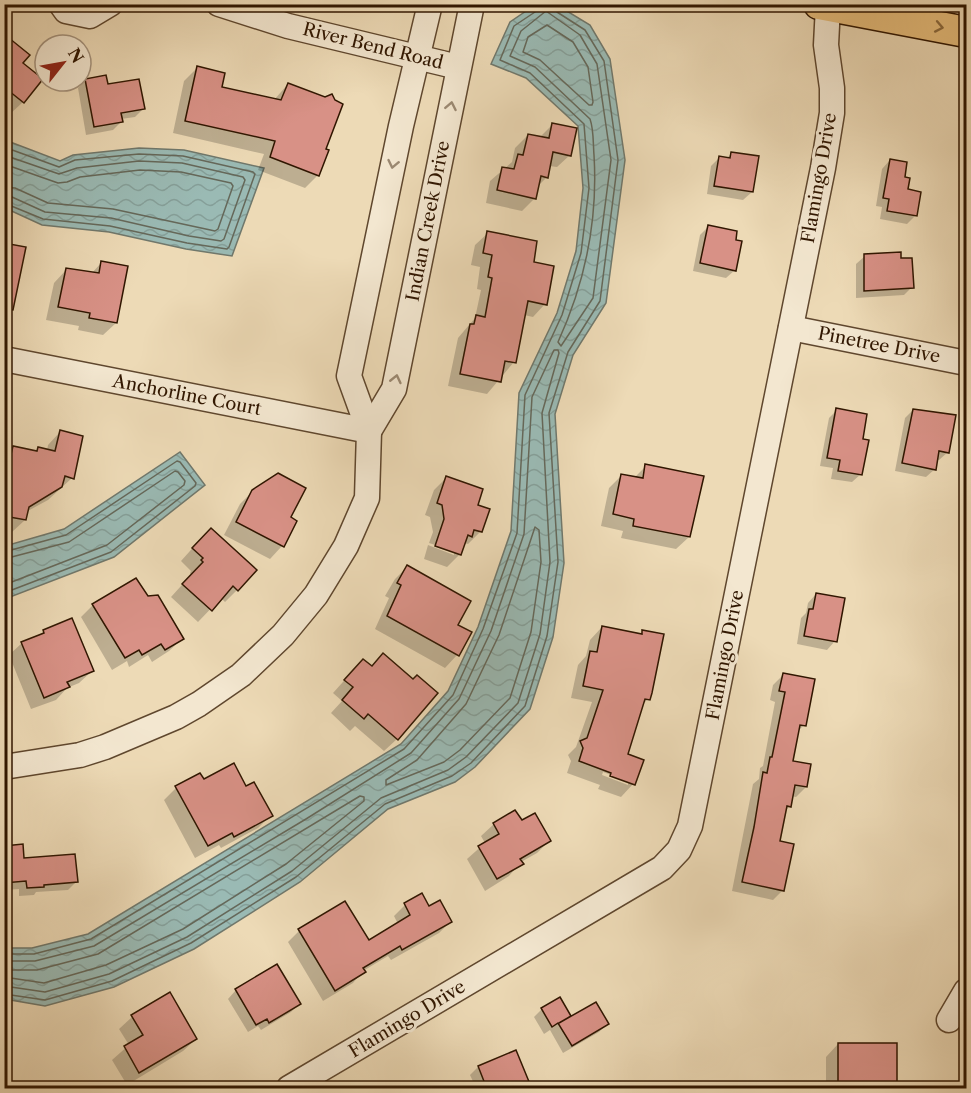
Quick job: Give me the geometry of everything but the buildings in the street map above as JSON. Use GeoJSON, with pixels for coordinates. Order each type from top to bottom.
{"type":"FeatureCollection","features":[{"type":"Feature","properties":{"kind":"main road"},"geometry":{"type":"LineString","coordinates":[[823,5],[966,32]]}},
{"type":"Feature","properties":{"kind":"street"},"geometry":{"type":"LineString","coordinates":[[61,4],[66,11],[90,16],[110,4]]}},
{"type":"Feature","properties":{"kind":"street","name":"River Bend Road"},"geometry":{"type":"LineString","coordinates":[[219,4],[288,26],[458,67]]}},
{"type":"Feature","properties":{"kind":"street","name":"Indian Creek Drive"},"geometry":{"type":"LineString","coordinates":[[4,767],[80,755],[129,738],[199,704],[241,675],[283,635],[316,595],[346,546],[368,498],[369,431],[350,376],[401,126],[430,4]]}},
{"type":"Feature","properties":{"kind":"street","name":"Indian Creek Drive"},"geometry":{"type":"LineString","coordinates":[[369,431],[394,389],[472,4]]}},
{"type":"Feature","properties":{"kind":"street","name":"Flamingo Drive"},"geometry":{"type":"LineString","coordinates":[[289,1089],[662,868],[679,850],[690,826],[832,113],[832,88],[823,5]]}},
{"type":"Feature","properties":{"kind":"street","name":"Pinetree Drive"},"geometry":{"type":"LineString","coordinates":[[791,328],[966,363]]}},
{"type":"Feature","properties":{"kind":"street","name":"Anchorline Court"},"geometry":{"type":"LineString","coordinates":[[4,359],[369,431]]}},
{"type":"Feature","properties":{"kind":"street"},"geometry":{"type":"LineString","coordinates":[[949,1020],[966,991]]}},
{"type":"Feature","properties":{"kind":"water"},"geometry":{"type":"Polygon","coordinates":[[[535,5],[557,5],[590,25],[610,59],[625,160],[606,303],[573,355],[555,414],[564,563],[553,637],[530,709],[475,767],[455,782],[388,809],[300,882],[194,949],[114,987],[45,1006],[5,999],[5,948],[32,948],[88,934],[401,744],[448,691],[478,627],[511,531],[519,393],[557,313],[576,251],[583,188],[578,126],[526,78],[491,64],[510,22],[535,5]]]}},
{"type":"Feature","properties":{"kind":"water"},"geometry":{"type":"Polygon","coordinates":[[[5,140],[60,161],[73,155],[139,148],[184,150],[264,168],[232,256],[186,249],[109,232],[42,225],[5,208],[5,140]]]}},
{"type":"Feature","properties":{"kind":"water"},"geometry":{"type":"Polygon","coordinates":[[[180,452],[205,485],[114,557],[5,599],[5,546],[64,529],[180,452]]]}}]}
